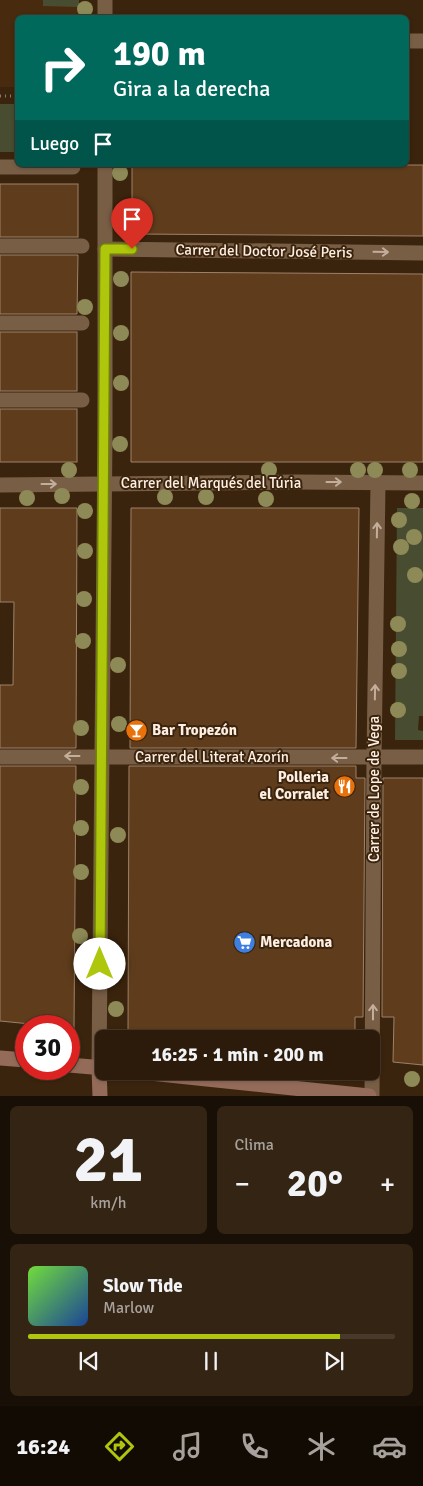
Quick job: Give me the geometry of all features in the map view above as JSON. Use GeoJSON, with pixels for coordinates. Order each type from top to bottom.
{"type":"FeatureCollection","features":[{"type":"Feature","properties":{"kind":"street"},"geometry":{"type":"LineString","coordinates":[[105,0],[105,15]]}},
{"type":"Feature","properties":{"kind":"street"},"geometry":{"type":"LineString","coordinates":[[409,41],[423,41]]}},
{"type":"Feature","properties":{"kind":"street"},"geometry":{"type":"LineString","coordinates":[[0,167],[73,167]]}},
{"type":"Feature","properties":{"kind":"street"},"geometry":{"type":"LineString","coordinates":[[102,1030],[101,756],[105,167]]}},
{"type":"Feature","properties":{"kind":"street"},"geometry":{"type":"LineString","coordinates":[[0,246],[82,246]]}},
{"type":"Feature","properties":{"kind":"street","name":"Carrer del Doctor José Peris"},"geometry":{"type":"LineString","coordinates":[[105,249],[423,253]]}},
{"type":"Feature","properties":{"kind":"street"},"geometry":{"type":"LineString","coordinates":[[0,323],[82,323]]}},
{"type":"Feature","properties":{"kind":"street"},"geometry":{"type":"LineString","coordinates":[[0,400],[82,400]]}},
{"type":"Feature","properties":{"kind":"street","name":"Carrer de Lope de Vega"},"geometry":{"type":"LineString","coordinates":[[370,1096],[378,483]]}},
{"type":"Feature","properties":{"kind":"street","name":"Carrer del Marqués del Túria"},"geometry":{"type":"LineString","coordinates":[[0,485],[423,483]]}},
{"type":"Feature","properties":{"kind":"street","name":"Carrer del Literat Azorín"},"geometry":{"type":"LineString","coordinates":[[0,757],[423,757]]}},
{"type":"Feature","properties":{"kind":"street"},"geometry":{"type":"LineString","coordinates":[[0,1058],[15,1059]]}},
{"type":"Feature","properties":{"kind":"street"},"geometry":{"type":"LineString","coordinates":[[80,1066],[95,1067]]}},
{"type":"Feature","properties":{"kind":"street"},"geometry":{"type":"LineString","coordinates":[[100,1096],[101,1080]]}},
{"type":"Feature","properties":{"kind":"street"},"geometry":{"type":"LineString","coordinates":[[217,1080],[370,1096]]}},
{"type":"Feature","properties":{"kind":"path"},"geometry":{"type":"LineString","coordinates":[[0,96],[15,96]]}},
{"type":"Feature","properties":{"kind":"shaded area"},"geometry":{"type":"Polygon","coordinates":[[[0,0],[79,0],[79,15],[15,15],[15,87],[0,87],[0,0]]]}},
{"type":"Feature","properties":{"kind":"green space"},"geometry":{"type":"Polygon","coordinates":[[[43,0],[79,0],[79,7],[43,6],[43,0]]]}},
{"type":"Feature","properties":{"kind":"green space"},"geometry":{"type":"Polygon","coordinates":[[[0,104],[15,104],[15,152],[0,152],[0,104]]]}},
{"type":"Feature","properties":{"kind":"green space"},"geometry":{"type":"Polygon","coordinates":[[[397,508],[423,508],[423,716],[419,716],[418,730],[423,731],[423,740],[395,740],[397,508]]]}},
{"type":"Feature","properties":{"kind":"building"},"geometry":{"type":"Polygon","coordinates":[[[409,165],[423,165],[423,236],[132,234],[132,167],[409,167],[409,165]]]}},
{"type":"Feature","properties":{"kind":"building"},"geometry":{"type":"Polygon","coordinates":[[[0,184],[78,184],[78,237],[0,237],[0,184]]]}},
{"type":"Feature","properties":{"kind":"building"},"geometry":{"type":"Polygon","coordinates":[[[0,255],[78,255],[77,314],[0,314],[0,255]]]}},
{"type":"Feature","properties":{"kind":"building"},"geometry":{"type":"Polygon","coordinates":[[[131,272],[423,274],[423,462],[131,462],[131,272]]]}},
{"type":"Feature","properties":{"kind":"building"},"geometry":{"type":"Polygon","coordinates":[[[0,332],[77,332],[77,391],[0,391],[0,332]]]}},
{"type":"Feature","properties":{"kind":"building"},"geometry":{"type":"Polygon","coordinates":[[[0,409],[77,409],[77,462],[0,462],[0,409]]]}},
{"type":"Feature","properties":{"kind":"building"},"geometry":{"type":"Polygon","coordinates":[[[0,508],[77,508],[76,748],[0,748],[0,685],[13,685],[14,602],[0,602],[0,508]]]}},
{"type":"Feature","properties":{"kind":"building"},"geometry":{"type":"Polygon","coordinates":[[[131,508],[359,508],[356,748],[130,748],[131,508]]]}},
{"type":"Feature","properties":{"kind":"building"},"geometry":{"type":"Polygon","coordinates":[[[0,766],[76,766],[74,1015],[15,1015],[15,1022],[0,1021],[0,766]]]}},
{"type":"Feature","properties":{"kind":"building"},"geometry":{"type":"Polygon","coordinates":[[[129,766],[356,766],[356,778],[365,778],[363,1017],[355,1017],[355,1030],[128,1030],[129,766]]]}},
{"type":"Feature","properties":{"kind":"building"},"geometry":{"type":"Polygon","coordinates":[[[383,778],[423,778],[423,1065],[393,1062],[394,1017],[382,1017],[383,778]]]}},
{"type":"Feature","properties":{"kind":"place","name":"Bar Tropezón"},"geometry":{"type":"Point","coordinates":[136,730]}},
{"type":"Feature","properties":{"kind":"place","name":"Polleria el Corralet"},"geometry":{"type":"Point","coordinates":[345,786]}},
{"type":"Feature","properties":{"kind":"place","name":"Mercadona"},"geometry":{"type":"Point","coordinates":[244,942]}},
{"type":"Feature","properties":{"kind":"route"},"geometry":{"type":"LineString","coordinates":[[100,964],[105,249],[132,249]]}}]}
